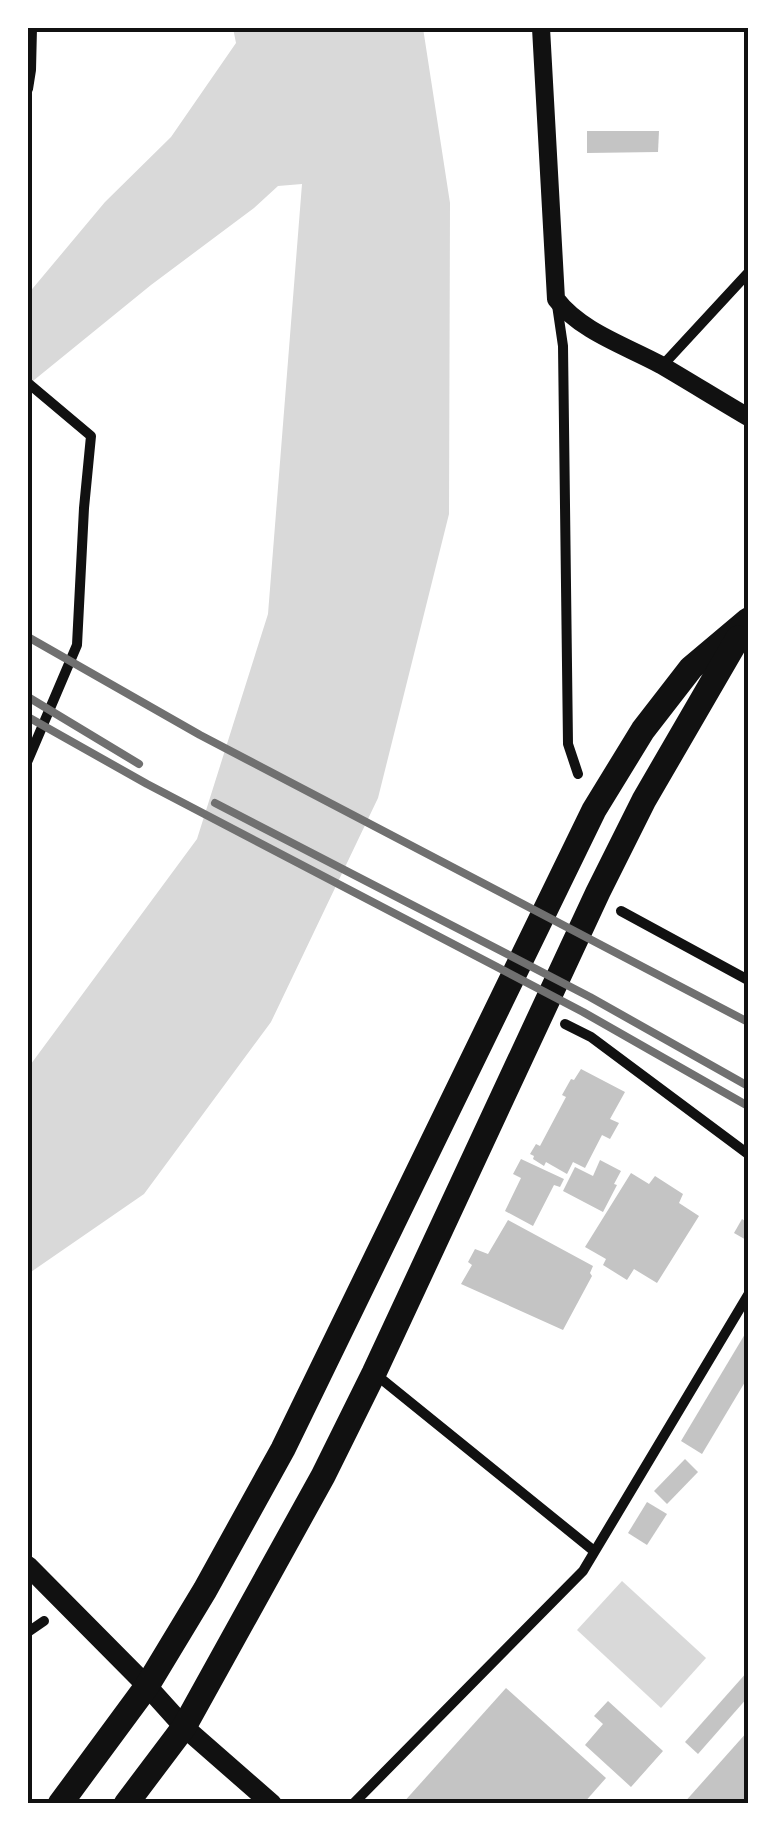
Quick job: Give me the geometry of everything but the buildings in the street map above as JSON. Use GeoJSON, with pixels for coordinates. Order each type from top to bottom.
{"type":"FeatureCollection","features":[{"type":"Feature","properties":{"kind":"main road"},"geometry":{"type":"LineString","coordinates":[[126,1804],[184,1727],[323,1476],[606,876],[644,800],[748,620]]}},
{"type":"Feature","properties":{"kind":"main road"},"geometry":{"type":"LineString","coordinates":[[60,1804],[148,1686],[283,1448],[594,810],[643,730],[690,668],[748,620]]}},
{"type":"Feature","properties":{"kind":"main road"},"geometry":{"type":"LineString","coordinates":[[28,1566],[184,1727],[272,1804]]}},
{"type":"Feature","properties":{"kind":"street"},"geometry":{"type":"LineString","coordinates":[[28,89],[32,28]]}},
{"type":"Feature","properties":{"kind":"street"},"geometry":{"type":"LineString","coordinates":[[541,28],[556,298],[563,346],[568,744],[578,774]]}},
{"type":"Feature","properties":{"kind":"street"},"geometry":{"type":"LineString","coordinates":[[662,366],[748,273]]}},
{"type":"Feature","properties":{"kind":"street"},"geometry":{"type":"LineString","coordinates":[[556,298],[567,313],[582,323],[748,418]]}},
{"type":"Feature","properties":{"kind":"street"},"geometry":{"type":"LineString","coordinates":[[28,383],[91,436],[76,646],[28,760]]}},
{"type":"Feature","properties":{"kind":"street"},"geometry":{"type":"LineString","coordinates":[[621,910],[748,980]]}},
{"type":"Feature","properties":{"kind":"street"},"geometry":{"type":"LineString","coordinates":[[565,1024],[591,1037],[748,1154]]}},
{"type":"Feature","properties":{"kind":"street"},"geometry":{"type":"LineString","coordinates":[[353,1804],[583,1571],[748,1296]]}},
{"type":"Feature","properties":{"kind":"street"},"geometry":{"type":"LineString","coordinates":[[374,1373],[594,1551]]}},
{"type":"Feature","properties":{"kind":"street"},"geometry":{"type":"LineString","coordinates":[[28,1632],[44,1620]]}},
{"type":"Feature","properties":{"kind":"shaded area"},"geometry":{"type":"Polygon","coordinates":[[[233,28],[423,28],[450,203],[449,514],[378,798],[271,1022],[144,1194],[28,1274],[28,1068],[197,839],[268,614],[302,184],[278,186],[28,385],[28,294],[105,202],[171,137],[236,43],[233,28]]]}},
{"type":"Feature","properties":{"kind":"shaded area"},"geometry":{"type":"Polygon","coordinates":[[[622,1581],[706,1658],[661,1708],[577,1630],[622,1581]]]}},
{"type":"Feature","properties":{"kind":"railway"},"geometry":{"type":"LineString","coordinates":[[28,637],[200,735],[748,1022]]}},
{"type":"Feature","properties":{"kind":"railway"},"geometry":{"type":"LineString","coordinates":[[28,697],[139,764]]}},
{"type":"Feature","properties":{"kind":"railway"},"geometry":{"type":"LineString","coordinates":[[28,717],[147,784],[583,1012],[748,1106]]}},
{"type":"Feature","properties":{"kind":"railway"},"geometry":{"type":"LineString","coordinates":[[215,803],[590,997],[748,1086]]}}]}
